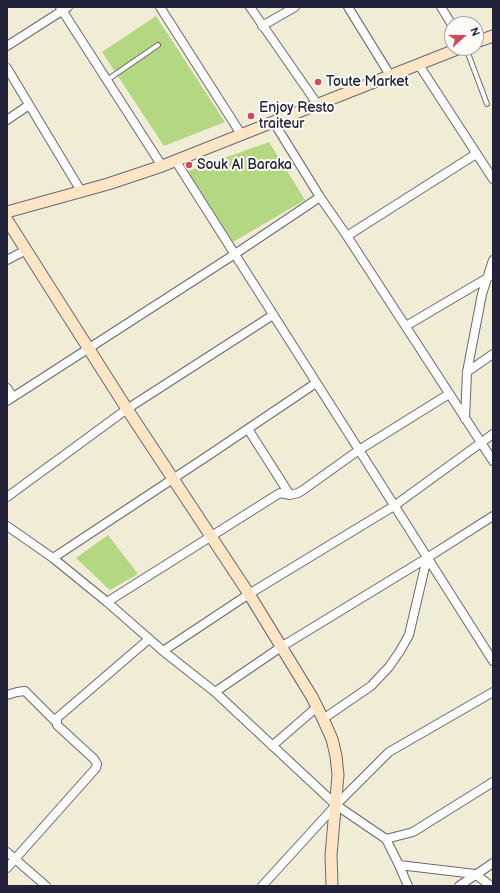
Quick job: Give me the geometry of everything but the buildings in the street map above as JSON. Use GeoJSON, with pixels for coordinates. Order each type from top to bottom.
{"type":"FeatureCollection","features":[{"type":"Feature","properties":{"kind":"street"},"geometry":{"type":"LineString","coordinates":[[250,7],[318,104]]}},
{"type":"Feature","properties":{"kind":"street"},"geometry":{"type":"LineString","coordinates":[[262,26],[295,7]]}},
{"type":"Feature","properties":{"kind":"street"},"geometry":{"type":"LineString","coordinates":[[348,7],[390,75]]}},
{"type":"Feature","properties":{"kind":"street"},"geometry":{"type":"LineString","coordinates":[[441,7],[446,16]]}},
{"type":"Feature","properties":{"kind":"street"},"geometry":{"type":"LineString","coordinates":[[7,46],[63,8],[162,166]]}},
{"type":"Feature","properties":{"kind":"street"},"geometry":{"type":"LineString","coordinates":[[163,8],[241,134]]}},
{"type":"Feature","properties":{"kind":"street"},"geometry":{"type":"LineString","coordinates":[[7,212],[162,166],[444,55]]}},
{"type":"Feature","properties":{"kind":"street"},"geometry":{"type":"LineString","coordinates":[[419,65],[493,179]]}},
{"type":"Feature","properties":{"kind":"street"},"geometry":{"type":"LineString","coordinates":[[7,68],[81,191]]}},
{"type":"Feature","properties":{"kind":"street"},"geometry":{"type":"LineString","coordinates":[[7,120],[29,105]]}},
{"type":"Feature","properties":{"kind":"street"},"geometry":{"type":"LineString","coordinates":[[273,121],[320,197],[406,326],[493,461]]}},
{"type":"Feature","properties":{"kind":"street"},"geometry":{"type":"LineString","coordinates":[[347,236],[476,154]]}},
{"type":"Feature","properties":{"kind":"street"},"geometry":{"type":"LineString","coordinates":[[175,160],[493,661]]}},
{"type":"Feature","properties":{"kind":"street"},"geometry":{"type":"LineString","coordinates":[[7,388],[10,399],[235,254],[320,197]]}},
{"type":"Feature","properties":{"kind":"street"},"geometry":{"type":"LineString","coordinates":[[7,220],[127,409],[249,594],[323,719],[332,739],[338,775],[331,855],[332,886]]}},
{"type":"Feature","properties":{"kind":"street"},"geometry":{"type":"LineString","coordinates":[[7,260],[26,250]]}},
{"type":"Feature","properties":{"kind":"street"},"geometry":{"type":"LineString","coordinates":[[466,419],[467,372],[482,294],[490,276],[493,260]]}},
{"type":"Feature","properties":{"kind":"street"},"geometry":{"type":"LineString","coordinates":[[406,326],[490,276]]}},
{"type":"Feature","properties":{"kind":"street"},"geometry":{"type":"LineString","coordinates":[[7,497],[127,409],[273,315]]}},
{"type":"Feature","properties":{"kind":"street"},"geometry":{"type":"LineString","coordinates":[[467,372],[493,354]]}},
{"type":"Feature","properties":{"kind":"street"},"geometry":{"type":"LineString","coordinates":[[53,558],[248,429],[316,382]]}},
{"type":"Feature","properties":{"kind":"street"},"geometry":{"type":"LineString","coordinates":[[107,602],[275,496],[280,494],[290,495],[303,490],[359,450],[449,394]]}},
{"type":"Feature","properties":{"kind":"street"},"geometry":{"type":"LineString","coordinates":[[248,429],[290,495]]}},
{"type":"Feature","properties":{"kind":"street"},"geometry":{"type":"LineString","coordinates":[[163,651],[249,594],[394,506],[481,441],[493,434]]}},
{"type":"Feature","properties":{"kind":"street"},"geometry":{"type":"LineString","coordinates":[[215,692],[281,647],[493,516]]}},
{"type":"Feature","properties":{"kind":"street"},"geometry":{"type":"LineString","coordinates":[[7,526],[53,558],[107,602],[163,651],[215,692],[336,805],[386,839],[408,886]]}},
{"type":"Feature","properties":{"kind":"street"},"geometry":{"type":"LineString","coordinates":[[323,719],[371,686],[389,667],[400,651],[409,635],[427,558]]}},
{"type":"Feature","properties":{"kind":"street"},"geometry":{"type":"LineString","coordinates":[[56,722],[57,718],[149,639]]}},
{"type":"Feature","properties":{"kind":"street"},"geometry":{"type":"LineString","coordinates":[[7,695],[25,691],[94,759],[97,764],[96,768],[7,868]]}},
{"type":"Feature","properties":{"kind":"street"},"geometry":{"type":"LineString","coordinates":[[262,886],[336,805],[389,752],[493,692]]}},
{"type":"Feature","properties":{"kind":"street"},"geometry":{"type":"LineString","coordinates":[[272,746],[317,707]]}},
{"type":"Feature","properties":{"kind":"street"},"geometry":{"type":"LineString","coordinates":[[386,839],[413,832],[493,782]]}},
{"type":"Feature","properties":{"kind":"street"},"geometry":{"type":"LineString","coordinates":[[7,852],[46,886]]}},
{"type":"Feature","properties":{"kind":"street"},"geometry":{"type":"LineString","coordinates":[[459,886],[493,863]]}},
{"type":"Feature","properties":{"kind":"street"},"geometry":{"type":"LineString","coordinates":[[399,865],[475,874],[491,886]]}},
{"type":"Feature","properties":{"kind":"lane"},"geometry":{"type":"LineString","coordinates":[[107,80],[158,45]]}},
{"type":"Feature","properties":{"kind":"lane"},"geometry":{"type":"LineString","coordinates":[[469,56],[487,104]]}},
{"type":"Feature","properties":{"kind":"green space"},"geometry":{"type":"Polygon","coordinates":[[[156,16],[225,122],[164,146],[102,52],[156,16]]]}},
{"type":"Feature","properties":{"kind":"green space"},"geometry":{"type":"Polygon","coordinates":[[[269,142],[305,200],[233,242],[188,171],[269,142]]]}},
{"type":"Feature","properties":{"kind":"green space"},"geometry":{"type":"Polygon","coordinates":[[[108,535],[138,574],[110,590],[76,558],[108,535]]]}},
{"type":"Feature","properties":{"kind":"place","name":"Toute Market"},"geometry":{"type":"Point","coordinates":[318,82]}},
{"type":"Feature","properties":{"kind":"place","name":"Enjoy Resto traiteur"},"geometry":{"type":"Point","coordinates":[251,116]}},
{"type":"Feature","properties":{"kind":"place","name":"Souk Al Baraka"},"geometry":{"type":"Point","coordinates":[189,165]}}]}
